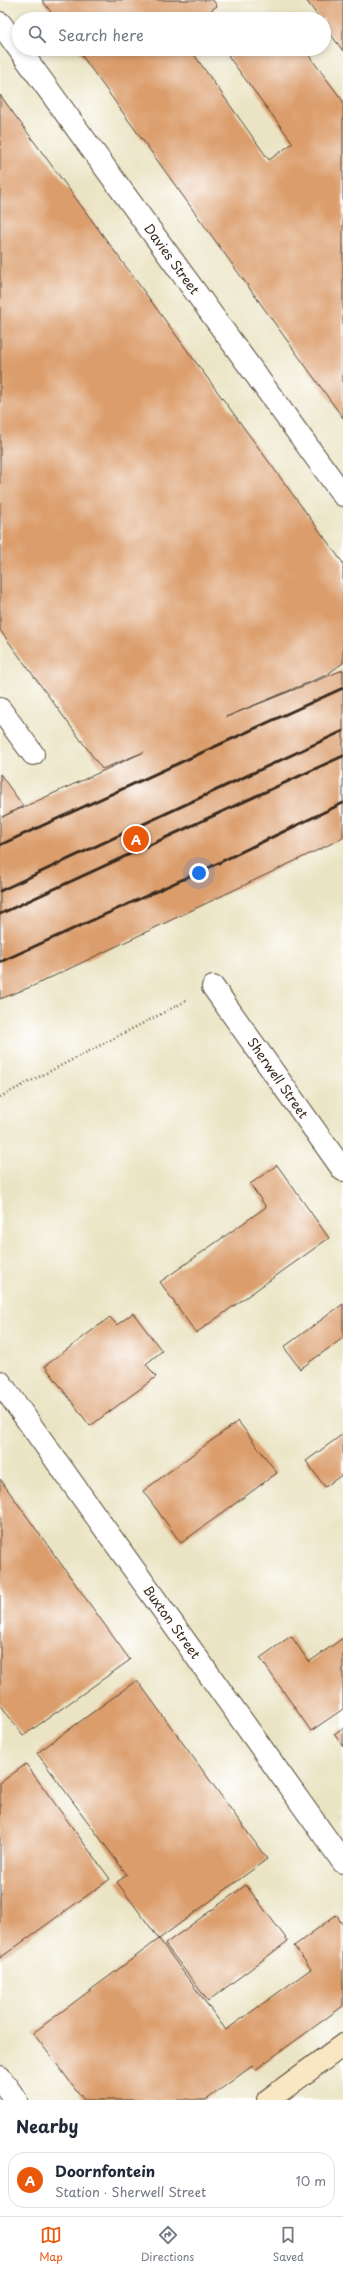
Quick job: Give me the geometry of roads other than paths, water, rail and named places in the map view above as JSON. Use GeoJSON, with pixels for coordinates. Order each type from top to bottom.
{"type":"FeatureCollection","features":[{"type":"Feature","properties":{"kind":"street","name":"Davies Street"},"geometry":{"type":"LineString","coordinates":[[0,23],[12,40]]}},
{"type":"Feature","properties":{"kind":"street","name":"Davies Street"},"geometry":{"type":"LineString","coordinates":[[24,56],[343,495]]}},
{"type":"Feature","properties":{"kind":"street"},"geometry":{"type":"LineString","coordinates":[[0,709],[33,754]]}},
{"type":"Feature","properties":{"kind":"street","name":"Sherwell Street"},"geometry":{"type":"LineString","coordinates":[[213,987],[343,1170]]}},
{"type":"Feature","properties":{"kind":"street","name":"Buxton Street"},"geometry":{"type":"LineString","coordinates":[[0,1382],[343,1862]]}},
{"type":"Feature","properties":{"kind":"street"},"geometry":{"type":"LineString","coordinates":[[268,2100],[343,2045]]}},
{"type":"Feature","properties":{"kind":"street"},"geometry":{"type":"LineString","coordinates":[[0,2077],[16,2100]]}},
{"type":"Feature","properties":{"kind":"railway"},"geometry":{"type":"LineString","coordinates":[[0,845],[343,688]]}},
{"type":"Feature","properties":{"kind":"railway"},"geometry":{"type":"LineString","coordinates":[[0,891],[343,731]]}},
{"type":"Feature","properties":{"kind":"railway"},"geometry":{"type":"LineString","coordinates":[[0,914],[343,756]]}},
{"type":"Feature","properties":{"kind":"railway"},"geometry":{"type":"LineString","coordinates":[[0,962],[210,867],[343,803]]}},
{"type":"Feature","properties":{"kind":"place","name":"Doornfontein"},"geometry":{"type":"Point","coordinates":[136,839]}}]}
